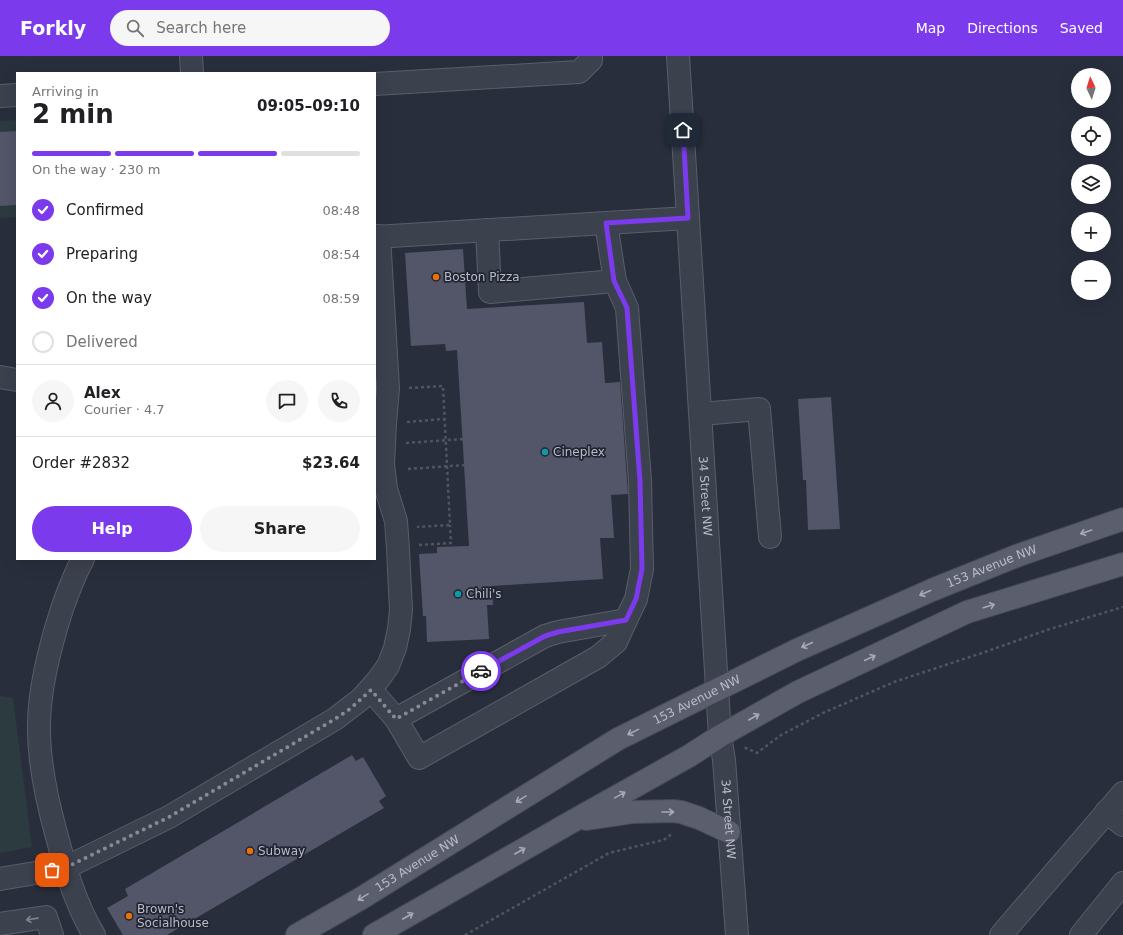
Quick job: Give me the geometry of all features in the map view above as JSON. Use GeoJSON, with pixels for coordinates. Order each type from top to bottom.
{"type":"FeatureCollection","features":[{"type":"Feature","properties":{"kind":"main road","name":"153 Avenue NW"},"geometry":{"type":"LineString","coordinates":[[297,935],[360,899],[618,739],[797,650],[932,590],[1019,555],[1123,519]]}},
{"type":"Feature","properties":{"kind":"main road"},"geometry":{"type":"LineString","coordinates":[[374,935],[689,756],[720,736],[798,692],[967,612],[1123,564]]}},
{"type":"Feature","properties":{"kind":"main road"},"geometry":{"type":"LineString","coordinates":[[573,821],[633,812],[673,811],[699,818],[729,832]]}},
{"type":"Feature","properties":{"kind":"street"},"geometry":{"type":"LineString","coordinates":[[192,56],[192,72]]}},
{"type":"Feature","properties":{"kind":"street"},"geometry":{"type":"LineString","coordinates":[[376,84],[579,72],[591,60],[590,56]]}},
{"type":"Feature","properties":{"kind":"street","name":"34 Street NW"},"geometry":{"type":"LineString","coordinates":[[678,56],[720,736],[724,760],[737,935]]}},
{"type":"Feature","properties":{"kind":"street"},"geometry":{"type":"LineString","coordinates":[[0,96],[16,95]]}},
{"type":"Feature","properties":{"kind":"street"},"geometry":{"type":"LineString","coordinates":[[0,879],[65,868],[169,817],[237,778],[350,709],[371,690],[388,666],[399,629],[401,610],[396,521],[386,489],[383,464],[388,423],[388,388],[377,236],[688,218]]}},
{"type":"Feature","properties":{"kind":"street"},"geometry":{"type":"LineString","coordinates":[[371,690],[396,719],[419,758],[598,658],[616,642],[636,599],[642,569],[640,481],[627,308],[614,281],[606,223]]}},
{"type":"Feature","properties":{"kind":"street"},"geometry":{"type":"LineString","coordinates":[[487,230],[490,292],[614,281]]}},
{"type":"Feature","properties":{"kind":"street"},"geometry":{"type":"LineString","coordinates":[[0,378],[16,380]]}},
{"type":"Feature","properties":{"kind":"street"},"geometry":{"type":"LineString","coordinates":[[701,414],[759,409],[770,537]]}},
{"type":"Feature","properties":{"kind":"street"},"geometry":{"type":"LineString","coordinates":[[82,560],[67,595],[51,648],[43,683],[39,723],[42,772],[47,801],[65,868],[88,930]]}},
{"type":"Feature","properties":{"kind":"street"},"geometry":{"type":"LineString","coordinates":[[396,719],[545,636],[558,632],[626,620]]}},
{"type":"Feature","properties":{"kind":"street"},"geometry":{"type":"LineString","coordinates":[[1001,935],[1123,793]]}},
{"type":"Feature","properties":{"kind":"street"},"geometry":{"type":"LineString","coordinates":[[1106,812],[1123,825]]}},
{"type":"Feature","properties":{"kind":"street"},"geometry":{"type":"LineString","coordinates":[[1081,935],[1123,883]]}},
{"type":"Feature","properties":{"kind":"street"},"geometry":{"type":"LineString","coordinates":[[0,924],[46,917],[52,935]]}},
{"type":"Feature","properties":{"kind":"path"},"geometry":{"type":"LineString","coordinates":[[402,389],[443,386],[451,543],[448,545],[412,546]]}},
{"type":"Feature","properties":{"kind":"path"},"geometry":{"type":"LineString","coordinates":[[388,423],[444,419]]}},
{"type":"Feature","properties":{"kind":"path"},"geometry":{"type":"LineString","coordinates":[[406,443],[463,439]]}},
{"type":"Feature","properties":{"kind":"path"},"geometry":{"type":"LineString","coordinates":[[408,469],[464,465]]}},
{"type":"Feature","properties":{"kind":"path"},"geometry":{"type":"LineString","coordinates":[[411,527],[450,525]]}},
{"type":"Feature","properties":{"kind":"path"},"geometry":{"type":"LineString","coordinates":[[746,748],[757,753],[781,735],[894,682],[1123,607]]}},
{"type":"Feature","properties":{"kind":"path"},"geometry":{"type":"LineString","coordinates":[[465,935],[609,853],[663,840],[669,837],[673,827]]}},
{"type":"Feature","properties":{"kind":"shaded area"},"geometry":{"type":"Polygon","coordinates":[[[16,120],[16,217],[0,218],[0,121],[16,120]]]}},
{"type":"Feature","properties":{"kind":"shaded area"},"geometry":{"type":"Polygon","coordinates":[[[0,696],[13,698],[32,847],[0,853],[0,696]]]}},
{"type":"Feature","properties":{"kind":"building"},"geometry":{"type":"Polygon","coordinates":[[[16,131],[16,205],[0,206],[0,132],[16,131]]]}},
{"type":"Feature","properties":{"kind":"building","name":"Cineplex"},"geometry":{"type":"Polygon","coordinates":[[[463,249],[467,309],[584,302],[587,343],[602,342],[605,383],[620,382],[628,494],[611,495],[614,538],[600,538],[603,579],[492,586],[493,605],[487,605],[489,639],[427,642],[426,616],[423,616],[419,554],[437,553],[437,547],[469,546],[457,350],[446,351],[445,344],[411,346],[405,253],[463,249]]]}},
{"type":"Feature","properties":{"kind":"building"},"geometry":{"type":"Polygon","coordinates":[[[831,397],[840,529],[808,530],[806,480],[803,480],[798,399],[831,397]]]}},
{"type":"Feature","properties":{"kind":"building"},"geometry":{"type":"Polygon","coordinates":[[[352,755],[356,761],[363,757],[386,796],[379,801],[384,808],[167,935],[123,935],[107,908],[128,896],[125,889],[352,755]]]}},
{"type":"Feature","properties":{"kind":"way so far"},"geometry":{"type":"LineString","coordinates":[[52,870],[65,868],[169,817],[251,770],[335,719],[350,709],[371,690],[396,719],[481,671]]}},
{"type":"Feature","properties":{"kind":"place","name":"Boston Pizza"},"geometry":{"type":"Point","coordinates":[436,277]}},
{"type":"Feature","properties":{"kind":"place","name":"Cineplex"},"geometry":{"type":"Point","coordinates":[545,452]}},
{"type":"Feature","properties":{"kind":"place","name":"Chili's"},"geometry":{"type":"Point","coordinates":[458,594]}},
{"type":"Feature","properties":{"kind":"place","name":"Subway"},"geometry":{"type":"Point","coordinates":[250,851]}},
{"type":"Feature","properties":{"kind":"place","name":"Brown's Socialhouse"},"geometry":{"type":"Point","coordinates":[129,916]}},
{"type":"Feature","properties":{"kind":"route"},"geometry":{"type":"LineString","coordinates":[[481,671],[545,636],[558,632],[626,620],[636,599],[642,569],[640,481],[630,339],[627,308],[614,281],[606,223],[688,218],[683,130]]}}]}
